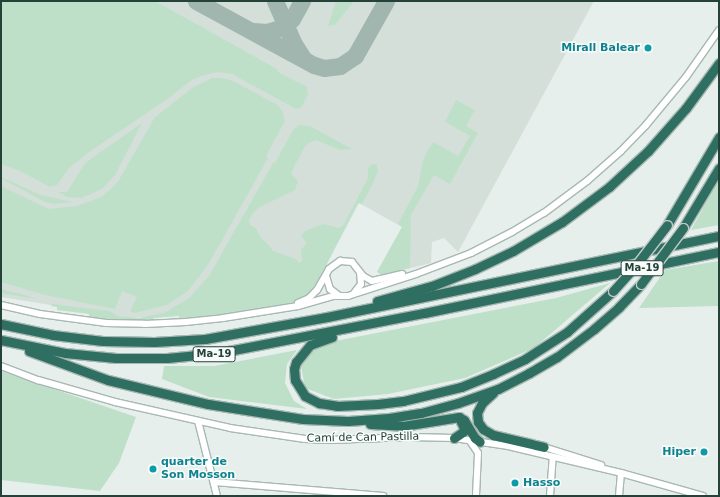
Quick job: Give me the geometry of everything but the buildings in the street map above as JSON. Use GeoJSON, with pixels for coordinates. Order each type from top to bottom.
{"type":"FeatureCollection","features":[{"type":"Feature","properties":{"kind":"highway"},"geometry":{"type":"LineString","coordinates":[[327,317],[364,304],[432,286],[502,256],[546,232],[594,199],[648,151],[686,108],[719,63]]}},
{"type":"Feature","properties":{"kind":"highway"},"geometry":{"type":"LineString","coordinates":[[424,313],[407,322],[326,339],[310,345],[300,356],[295,366],[294,377],[300,390],[308,398],[319,403],[348,406],[403,401],[461,387],[506,369],[555,341],[588,315],[613,291],[637,264],[666,225],[719,137]]}},
{"type":"Feature","properties":{"kind":"highway"},"geometry":{"type":"LineString","coordinates":[[348,421],[389,418],[427,411],[458,403],[498,388],[543,366],[572,347],[607,319],[641,284],[683,228],[719,168]]}},
{"type":"Feature","properties":{"kind":"highway"},"geometry":{"type":"LineString","coordinates":[[696,241],[719,230]]}},
{"type":"Feature","properties":{"kind":"highway","name":"Ma-19"},"geometry":{"type":"LineString","coordinates":[[1,324],[36,332],[87,340],[154,342],[222,337],[327,317],[719,236]]}},
{"type":"Feature","properties":{"kind":"highway","name":"Ma-19"},"geometry":{"type":"LineString","coordinates":[[1,340],[82,355],[133,359],[167,358],[252,348],[719,252]]}},
{"type":"Feature","properties":{"kind":"highway"},"geometry":{"type":"LineString","coordinates":[[1,340],[108,380],[172,396],[285,417],[403,426],[459,417],[464,420],[475,438],[480,442]]}},
{"type":"Feature","properties":{"kind":"highway"},"geometry":{"type":"LineString","coordinates":[[498,388],[478,409],[477,419],[481,427],[493,436],[544,447]]}},
{"type":"Feature","properties":{"kind":"highway"},"geometry":{"type":"LineString","coordinates":[[453,417],[461,422],[464,428],[461,434],[454,438]]}},
{"type":"Feature","properties":{"kind":"street"},"geometry":{"type":"LineString","coordinates":[[1,305],[71,319],[144,324],[223,318],[298,306],[328,297],[352,294],[434,267],[470,253],[512,232],[544,213],[592,177],[625,147],[654,116],[686,77],[719,30]]}},
{"type":"Feature","properties":{"kind":"street"},"geometry":{"type":"LineString","coordinates":[[282,308],[309,298],[317,290],[331,266],[342,261],[352,262],[368,280],[375,281],[434,267]]}},
{"type":"Feature","properties":{"kind":"street"},"geometry":{"type":"LineString","coordinates":[[352,294],[361,284],[360,271]]}},
{"type":"Feature","properties":{"kind":"street"},"geometry":{"type":"LineString","coordinates":[[326,276],[330,289],[341,296]]}},
{"type":"Feature","properties":{"kind":"street","name":"Camí de Can Pastilla"},"geometry":{"type":"LineString","coordinates":[[1,366],[38,380],[116,402],[250,432],[305,439],[331,440],[410,437],[454,438],[508,446],[621,473],[683,493],[703,496]]}},
{"type":"Feature","properties":{"kind":"street"},"geometry":{"type":"LineString","coordinates":[[198,421],[218,496]]}},
{"type":"Feature","properties":{"kind":"street"},"geometry":{"type":"LineString","coordinates":[[478,452],[480,442]]}},
{"type":"Feature","properties":{"kind":"street"},"geometry":{"type":"LineString","coordinates":[[476,496],[478,452],[480,442]]}},
{"type":"Feature","properties":{"kind":"street"},"geometry":{"type":"LineString","coordinates":[[544,447],[579,457],[621,473],[619,496]]}},
{"type":"Feature","properties":{"kind":"street"},"geometry":{"type":"LineString","coordinates":[[550,496],[553,457]]}},
{"type":"Feature","properties":{"kind":"street"},"geometry":{"type":"LineString","coordinates":[[214,482],[340,494],[383,496]]}},
{"type":"Feature","properties":{"kind":"shaded area"},"geometry":{"type":"Polygon","coordinates":[[[1,1],[594,1],[458,252],[444,238],[432,242],[431,263],[382,275],[377,272],[402,227],[359,203],[318,281],[176,314],[132,318],[1,297],[1,1]]]}},
{"type":"Feature","properties":{"kind":"green space"},"geometry":{"type":"Polygon","coordinates":[[[1,1],[155,1],[277,69],[278,72],[307,87],[308,95],[301,108],[296,109],[232,74],[218,72],[204,75],[192,80],[166,100],[92,150],[69,168],[57,185],[50,187],[20,171],[1,164],[1,1]]]}},
{"type":"Feature","properties":{"kind":"green space"},"geometry":{"type":"Polygon","coordinates":[[[336,1],[354,1],[335,25],[328,26],[336,1]]]}},
{"type":"Feature","properties":{"kind":"green space"},"geometry":{"type":"Polygon","coordinates":[[[212,78],[223,78],[233,81],[278,105],[282,111],[285,121],[266,156],[268,158],[208,265],[188,291],[167,305],[135,313],[130,311],[137,297],[122,291],[115,309],[45,295],[1,282],[1,186],[49,209],[77,206],[101,197],[119,180],[155,117],[192,88],[212,78]]]}},
{"type":"Feature","properties":{"kind":"green space"},"geometry":{"type":"Polygon","coordinates":[[[456,100],[475,110],[466,126],[478,133],[450,184],[434,175],[411,215],[410,268],[382,275],[377,272],[402,227],[398,224],[418,186],[423,160],[433,142],[458,156],[470,136],[445,122],[456,100]]]}},
{"type":"Feature","properties":{"kind":"green space"},"geometry":{"type":"Polygon","coordinates":[[[142,123],[115,175],[102,189],[81,198],[67,197],[58,192],[67,192],[85,163],[142,123]]]}},
{"type":"Feature","properties":{"kind":"green space"},"geometry":{"type":"Polygon","coordinates":[[[299,125],[310,126],[352,149],[340,150],[316,140],[309,143],[305,146],[292,171],[292,175],[298,181],[295,190],[260,207],[252,214],[249,220],[250,225],[256,228],[261,238],[273,251],[296,259],[299,263],[302,261],[301,250],[307,243],[301,236],[305,231],[323,224],[340,228],[344,224],[368,178],[368,168],[372,164],[377,165],[378,171],[362,204],[358,203],[318,281],[307,295],[296,302],[254,311],[179,319],[179,316],[154,318],[153,321],[89,318],[89,314],[57,310],[57,307],[51,306],[52,304],[109,311],[118,316],[138,318],[164,313],[188,299],[209,276],[273,163],[275,163],[293,130],[299,125]]]}},
{"type":"Feature","properties":{"kind":"green space"},"geometry":{"type":"Polygon","coordinates":[[[1,177],[41,195],[72,202],[54,204],[45,202],[1,177]]]}},
{"type":"Feature","properties":{"kind":"green space"},"geometry":{"type":"Polygon","coordinates":[[[719,179],[719,225],[691,230],[719,179]]]}},
{"type":"Feature","properties":{"kind":"green space"},"geometry":{"type":"Polygon","coordinates":[[[719,261],[719,306],[639,308],[665,270],[719,261]]]}},
{"type":"Feature","properties":{"kind":"green space"},"geometry":{"type":"Polygon","coordinates":[[[610,283],[534,348],[465,378],[388,394],[334,399],[305,388],[301,366],[312,352],[325,343],[556,298],[610,283]]]}},
{"type":"Feature","properties":{"kind":"green space"},"geometry":{"type":"Polygon","coordinates":[[[1,289],[25,295],[36,299],[1,293],[1,289]]]}},
{"type":"Feature","properties":{"kind":"green space"},"geometry":{"type":"Polygon","coordinates":[[[297,350],[287,364],[285,383],[294,401],[307,409],[209,397],[162,379],[164,366],[214,366],[297,350]]]}},
{"type":"Feature","properties":{"kind":"green space"},"geometry":{"type":"Polygon","coordinates":[[[1,371],[136,417],[119,463],[100,491],[1,480],[1,371]]]}},
{"type":"Feature","properties":{"kind":"taxiway"},"geometry":{"type":"LineString","coordinates":[[196,1],[314,65],[324,68],[340,66],[355,56],[386,1]]}},
{"type":"Feature","properties":{"kind":"taxiway"},"geometry":{"type":"LineString","coordinates":[[275,1],[294,44],[303,58]]}},
{"type":"Feature","properties":{"kind":"taxiway"},"geometry":{"type":"LineString","coordinates":[[253,31],[267,32],[280,28],[292,19],[302,1]]}},
{"type":"Feature","properties":{"kind":"place","name":"Mirall Balear"},"geometry":{"type":"Point","coordinates":[648,48]}},
{"type":"Feature","properties":{"kind":"place","name":"Hiper"},"geometry":{"type":"Point","coordinates":[704,452]}},
{"type":"Feature","properties":{"kind":"place","name":"quarter de Son Mosson"},"geometry":{"type":"Point","coordinates":[153,469]}},
{"type":"Feature","properties":{"kind":"place","name":"Hasso"},"geometry":{"type":"Point","coordinates":[515,483]}}]}
